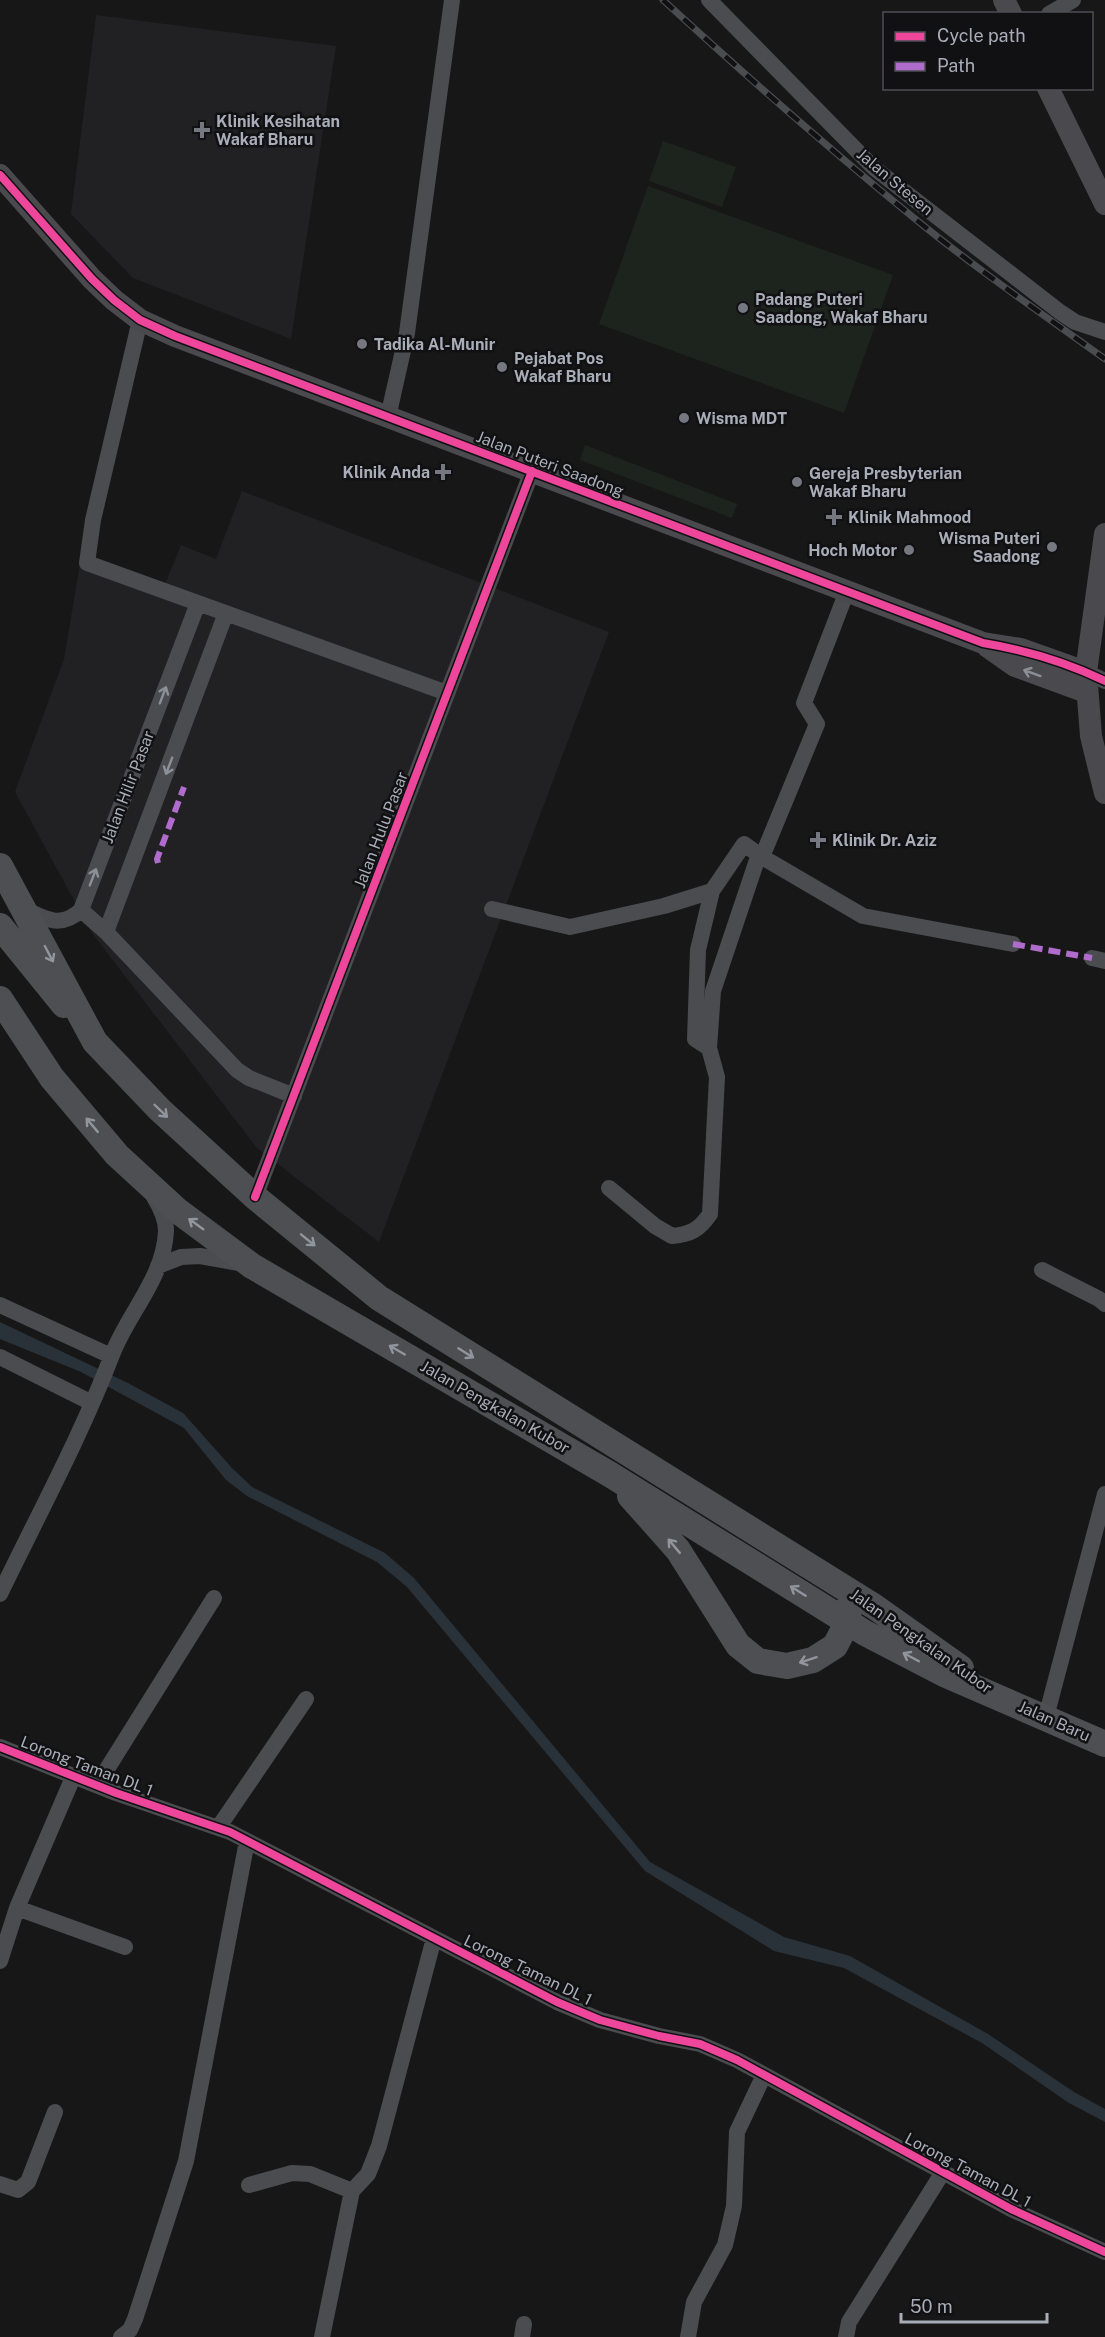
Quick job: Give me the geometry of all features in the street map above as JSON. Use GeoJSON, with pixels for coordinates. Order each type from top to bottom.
{"type":"FeatureCollection","features":[{"type":"Feature","properties":{"kind":"main road","name":"Jalan Pengkalan Kubor"},"geometry":{"type":"LineString","coordinates":[[0,866],[95,1042]]}},
{"type":"Feature","properties":{"kind":"main road","name":"Jalan Pengkalan Kubor"},"geometry":{"type":"LineString","coordinates":[[0,926],[95,1042],[160,1110],[255,1197],[380,1298],[875,1606],[1002,1698]]}},
{"type":"Feature","properties":{"kind":"main road","name":"Jalan Pengkalan Kubor"},"geometry":{"type":"LineString","coordinates":[[0,980],[52,1078]]}},
{"type":"Feature","properties":{"kind":"main road","name":"Jalan Pengkalan Kubor"},"geometry":{"type":"LineString","coordinates":[[0,999],[52,1078],[117,1155],[178,1211],[252,1266],[611,1475],[848,1622],[944,1674],[1002,1698]]}},
{"type":"Feature","properties":{"kind":"main road"},"geometry":{"type":"LineString","coordinates":[[611,1475],[678,1550],[738,1645],[758,1661],[787,1666],[813,1660],[835,1646],[848,1622],[850,1609],[842,1586]]}},
{"type":"Feature","properties":{"kind":"main road","name":"Jalan Baru"},"geometry":{"type":"LineString","coordinates":[[1002,1698],[1105,1743]]}},
{"type":"Feature","properties":{"kind":"street"},"geometry":{"type":"LineString","coordinates":[[388,417],[407,333],[452,0]]}},
{"type":"Feature","properties":{"kind":"street","name":"Jalan Stesen"},"geometry":{"type":"LineString","coordinates":[[709,0],[874,168],[1060,312],[1075,322],[1105,332]]}},
{"type":"Feature","properties":{"kind":"street"},"geometry":{"type":"LineString","coordinates":[[1052,12],[1073,0]]}},
{"type":"Feature","properties":{"kind":"street"},"geometry":{"type":"LineString","coordinates":[[1049,90],[1104,201]]}},
{"type":"Feature","properties":{"kind":"street","name":"Jalan Puteri Saadong"},"geometry":{"type":"LineString","coordinates":[[0,175],[99,286],[140,320],[175,336],[983,643],[1021,649],[1092,682]]}},
{"type":"Feature","properties":{"kind":"street"},"geometry":{"type":"LineString","coordinates":[[140,320],[93,520],[87,563],[447,693]]}},
{"type":"Feature","properties":{"kind":"street","name":"Jalan Hulu Pasar"},"geometry":{"type":"LineString","coordinates":[[255,1197],[532,471]]}},
{"type":"Feature","properties":{"kind":"street"},"geometry":{"type":"LineString","coordinates":[[1105,534],[1092,682],[1091,736],[1105,793]]}},
{"type":"Feature","properties":{"kind":"street"},"geometry":{"type":"LineString","coordinates":[[609,1188],[672,1236],[690,1234],[702,1227],[710,1214],[717,1077],[709,1048],[713,991],[761,855],[817,724],[804,703],[847,591]]}},
{"type":"Feature","properties":{"kind":"street","name":"Jalan Hilir Pasar"},"geometry":{"type":"LineString","coordinates":[[81,909],[198,603]]}},
{"type":"Feature","properties":{"kind":"street","name":"Jalan Hilir Pasar"},"geometry":{"type":"LineString","coordinates":[[106,932],[226,613]]}},
{"type":"Feature","properties":{"kind":"street"},"geometry":{"type":"LineString","coordinates":[[709,1048],[695,1039],[698,950],[712,891],[744,844],[863,916],[1013,944]]}},
{"type":"Feature","properties":{"kind":"street"},"geometry":{"type":"LineString","coordinates":[[492,909],[570,927],[664,906],[712,891]]}},
{"type":"Feature","properties":{"kind":"street"},"geometry":{"type":"LineString","coordinates":[[22,907],[47,920],[56,922],[66,920],[81,909],[106,932],[237,1070],[249,1078],[294,1096]]}},
{"type":"Feature","properties":{"kind":"street"},"geometry":{"type":"LineString","coordinates":[[0,1594],[111,1359],[158,1266],[166,1230],[164,1215],[147,1183]]}},
{"type":"Feature","properties":{"kind":"street"},"geometry":{"type":"LineString","coordinates":[[158,1266],[181,1257],[200,1256],[252,1266]]}},
{"type":"Feature","properties":{"kind":"street"},"geometry":{"type":"LineString","coordinates":[[1042,1270],[1105,1304]]}},
{"type":"Feature","properties":{"kind":"street"},"geometry":{"type":"LineString","coordinates":[[0,1305],[111,1359]]}},
{"type":"Feature","properties":{"kind":"street"},"geometry":{"type":"LineString","coordinates":[[0,1357],[94,1396]]}},
{"type":"Feature","properties":{"kind":"street"},"geometry":{"type":"LineString","coordinates":[[1046,1717],[1105,1494]]}},
{"type":"Feature","properties":{"kind":"street"},"geometry":{"type":"LineString","coordinates":[[97,1785],[214,1598]]}},
{"type":"Feature","properties":{"kind":"street"},"geometry":{"type":"LineString","coordinates":[[218,1828],[306,1699]]}},
{"type":"Feature","properties":{"kind":"street","name":"Lorong Taman DL 1"},"geometry":{"type":"LineString","coordinates":[[0,1747],[97,1785],[218,1828],[247,1841],[557,2002],[600,2020],[700,2044],[737,2060],[1011,2210],[1105,2252]]}},
{"type":"Feature","properties":{"kind":"street"},"geometry":{"type":"LineString","coordinates":[[0,1961],[3,1942],[74,1775]]}},
{"type":"Feature","properties":{"kind":"street"},"geometry":{"type":"LineString","coordinates":[[121,2337],[130,2330],[135,2319],[186,2161],[247,1841]]}},
{"type":"Feature","properties":{"kind":"street"},"geometry":{"type":"LineString","coordinates":[[17,1908],[125,1947]]}},
{"type":"Feature","properties":{"kind":"street"},"geometry":{"type":"LineString","coordinates":[[322,2337],[352,2191],[368,2174],[379,2146],[434,1938]]}},
{"type":"Feature","properties":{"kind":"street"},"geometry":{"type":"LineString","coordinates":[[688,2337],[694,2302],[725,2245],[734,2206],[737,2132],[765,2075]]}},
{"type":"Feature","properties":{"kind":"street"},"geometry":{"type":"LineString","coordinates":[[0,2184],[18,2190],[28,2182],[55,2112]]}},
{"type":"Feature","properties":{"kind":"street"},"geometry":{"type":"LineString","coordinates":[[846,2337],[849,2322],[943,2172]]}},
{"type":"Feature","properties":{"kind":"street"},"geometry":{"type":"LineString","coordinates":[[249,2185],[291,2173],[310,2174],[352,2191]]}},
{"type":"Feature","properties":{"kind":"shaded area","name":"Klinik Kesihatan Wakaf Bharu"},"geometry":{"type":"Polygon","coordinates":[[[96,15],[336,46],[291,339],[133,278],[71,214],[96,15]]]}},
{"type":"Feature","properties":{"kind":"shaded area"},"geometry":{"type":"Polygon","coordinates":[[[663,141],[736,167],[722,207],[649,181],[663,141]]]}},
{"type":"Feature","properties":{"kind":"shaded area","name":"Padang Puteri Saadong, Wakaf Bharu"},"geometry":{"type":"Polygon","coordinates":[[[648,186],[893,275],[844,413],[599,324],[648,186]]]}},
{"type":"Feature","properties":{"kind":"shaded area"},"geometry":{"type":"Polygon","coordinates":[[[585,445],[737,504],[732,518],[580,460],[585,445]]]}},
{"type":"Feature","properties":{"kind":"shaded area"},"geometry":{"type":"Polygon","coordinates":[[[242,491],[609,632],[379,1242],[257,1148],[92,933],[15,792],[64,659],[82,552],[165,584],[181,545],[216,559],[242,491]]]}},
{"type":"Feature","properties":{"kind":"shaded area"},"geometry":{"type":"Polygon","coordinates":[[[0,1322],[128,1383],[183,1413],[252,1487],[385,1553],[414,1578],[650,1862],[784,1937],[850,1956],[988,2034],[1074,2092],[1105,2109],[1105,2122],[1069,2103],[982,2043],[844,1968],[774,1951],[645,1871],[407,1587],[377,1562],[247,1496],[226,1480],[184,1428],[81,1372],[0,1339],[0,1322]]]}},
{"type":"Feature","properties":{"kind":"railway"},"geometry":{"type":"LineString","coordinates":[[663,0],[787,111],[937,237],[1105,359]]}},
{"type":"Feature","properties":{"kind":"marked path"},"geometry":{"type":"LineString","coordinates":[[158,863],[157,859],[184,787]]}},
{"type":"Feature","properties":{"kind":"marked path"},"geometry":{"type":"LineString","coordinates":[[1013,944],[1092,958]]}},
{"type":"Feature","properties":{"kind":"cycle path"},"geometry":{"type":"LineString","coordinates":[[0,175],[92,279],[140,320],[175,336],[983,643],[1045,658],[1105,681]]}},
{"type":"Feature","properties":{"kind":"cycle path"},"geometry":{"type":"LineString","coordinates":[[255,1197],[532,471]]}},
{"type":"Feature","properties":{"kind":"cycle path"},"geometry":{"type":"LineString","coordinates":[[0,1747],[116,1793],[230,1832],[557,2002],[600,2020],[700,2044],[737,2060],[1011,2209],[1105,2252]]}},
{"type":"Feature","properties":{"kind":"place","name":"Klinik Kesihatan Wakaf Bharu"},"geometry":{"type":"Point","coordinates":[202,130]}},
{"type":"Feature","properties":{"kind":"place","name":"Padang Puteri Saadong, Wakaf Bharu"},"geometry":{"type":"Point","coordinates":[743,308]}},
{"type":"Feature","properties":{"kind":"place","name":"Tadika Al-Munir"},"geometry":{"type":"Point","coordinates":[362,344]}},
{"type":"Feature","properties":{"kind":"place","name":"Pejabat Pos Wakaf Bharu"},"geometry":{"type":"Point","coordinates":[502,367]}},
{"type":"Feature","properties":{"kind":"place","name":"Wisma MDT"},"geometry":{"type":"Point","coordinates":[684,418]}},
{"type":"Feature","properties":{"kind":"place","name":"Klinik Anda"},"geometry":{"type":"Point","coordinates":[443,472]}},
{"type":"Feature","properties":{"kind":"place","name":"Gereja Presbyterian Wakaf Bharu"},"geometry":{"type":"Point","coordinates":[797,482]}},
{"type":"Feature","properties":{"kind":"place","name":"Klinik Mahmood"},"geometry":{"type":"Point","coordinates":[834,517]}},
{"type":"Feature","properties":{"kind":"place","name":"Wisma Puteri Saadong"},"geometry":{"type":"Point","coordinates":[1052,547]}},
{"type":"Feature","properties":{"kind":"place","name":"Hoch Motor"},"geometry":{"type":"Point","coordinates":[909,550]}},
{"type":"Feature","properties":{"kind":"place","name":"Klinik Dr. Aziz"},"geometry":{"type":"Point","coordinates":[818,840]}}]}
